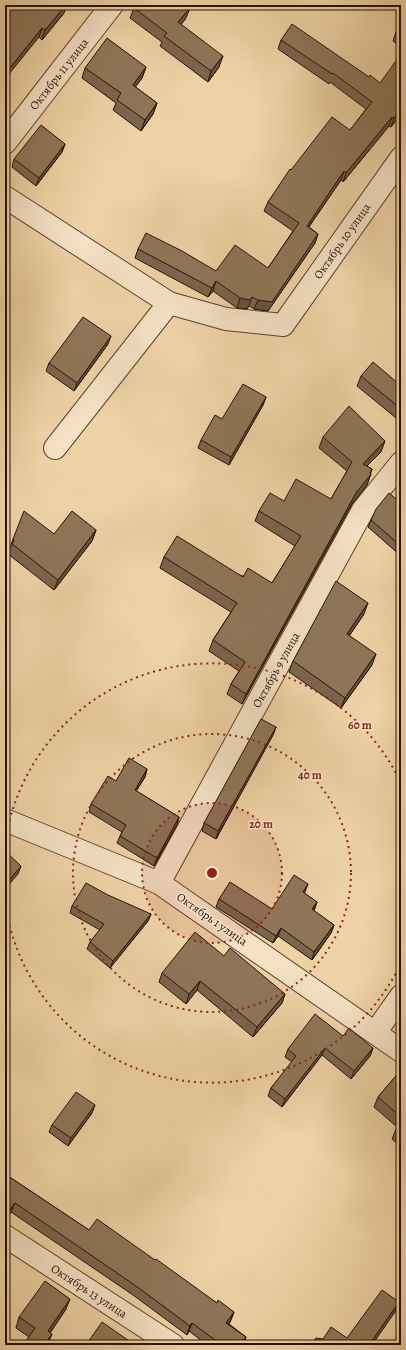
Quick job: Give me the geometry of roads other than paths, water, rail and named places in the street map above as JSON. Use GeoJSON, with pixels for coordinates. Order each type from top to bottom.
{"type":"FeatureCollection","features":[{"type":"Feature","properties":{"kind":"street","name":"Октябрь 11 улица"},"geometry":{"type":"LineString","coordinates":[[5,143],[112,5]]}},
{"type":"Feature","properties":{"kind":"street","name":"Октябрь 10 улица"},"geometry":{"type":"LineString","coordinates":[[169,303],[226,319],[283,324],[401,158]]}},
{"type":"Feature","properties":{"kind":"street"},"geometry":{"type":"LineString","coordinates":[[5,197],[169,303],[55,448]]}},
{"type":"Feature","properties":{"kind":"street","name":"Октябрь 9 улица"},"geometry":{"type":"LineString","coordinates":[[159,883],[363,510],[401,463]]}},
{"type":"Feature","properties":{"kind":"street","name":"Октябрь 1 улица"},"geometry":{"type":"LineString","coordinates":[[5,820],[159,883],[401,1051]]}},
{"type":"Feature","properties":{"kind":"street"},"geometry":{"type":"LineString","coordinates":[[375,1033],[401,996]]}},
{"type":"Feature","properties":{"kind":"street","name":"Октябрь 13 улица"},"geometry":{"type":"LineString","coordinates":[[5,1236],[173,1345]]}}]}
